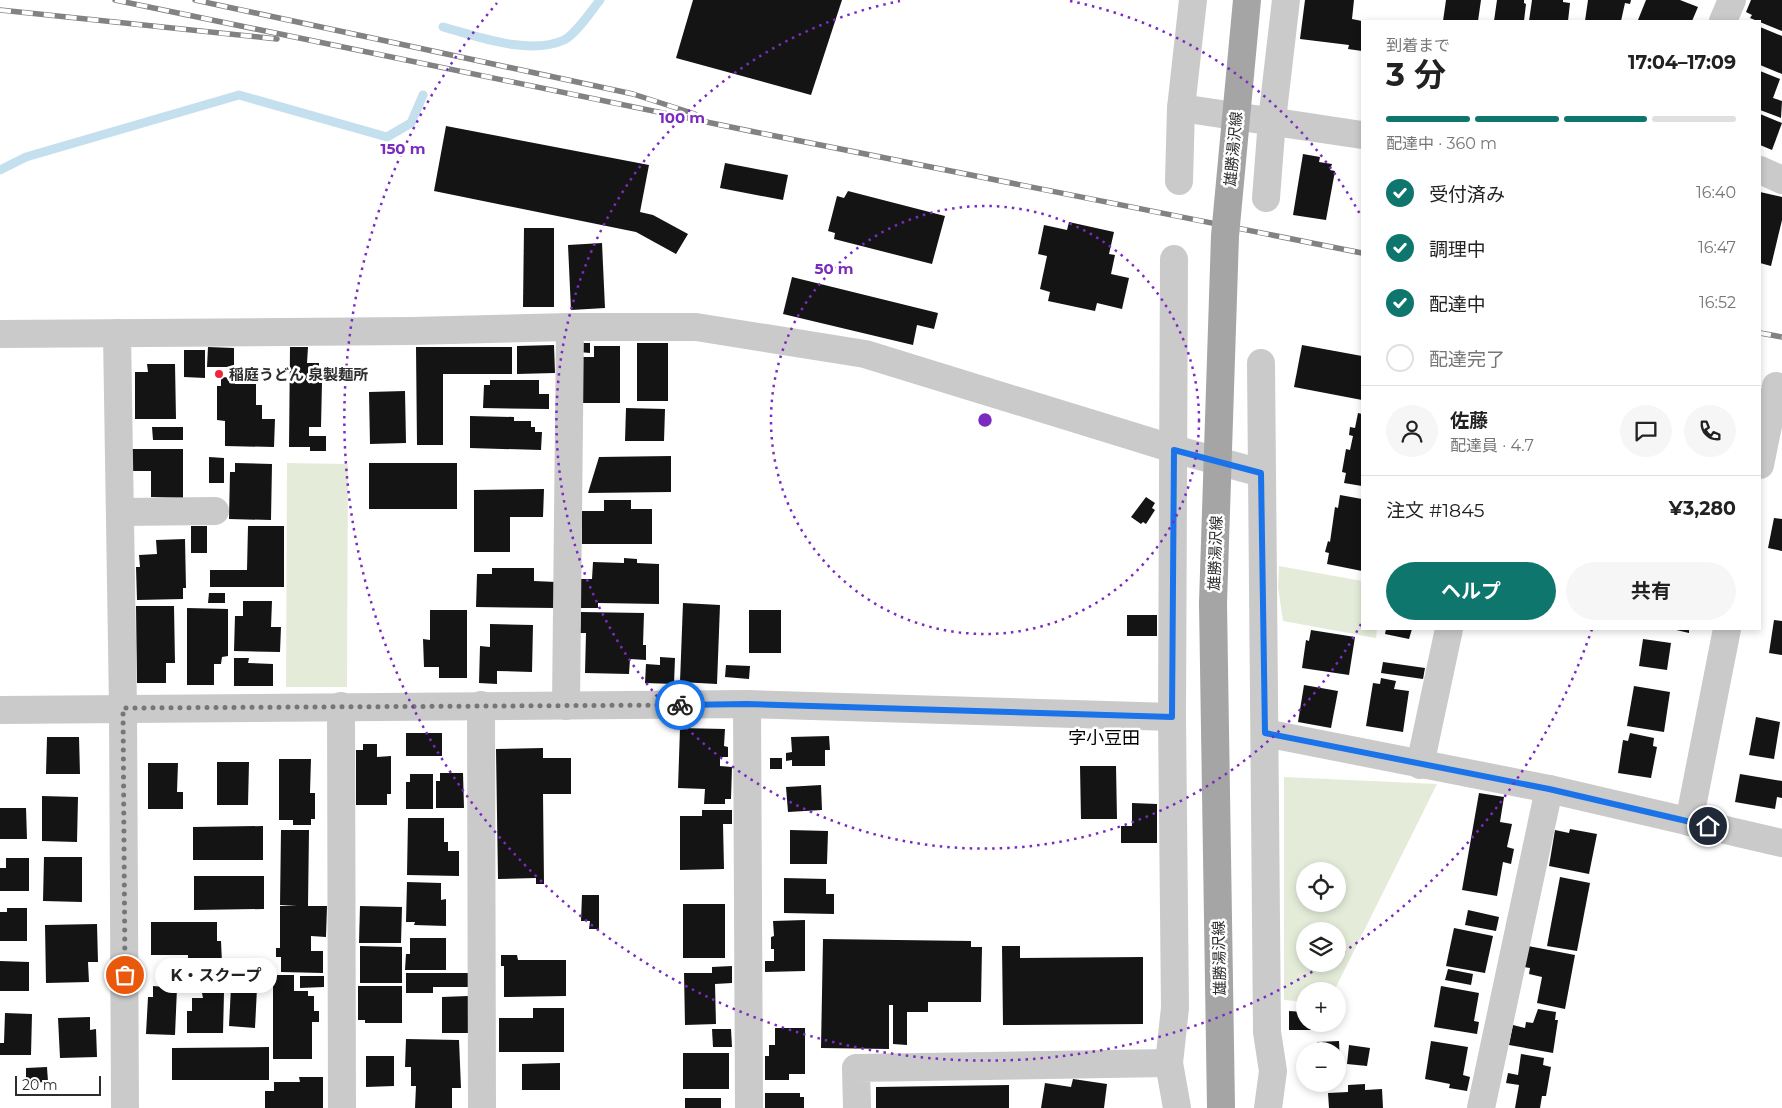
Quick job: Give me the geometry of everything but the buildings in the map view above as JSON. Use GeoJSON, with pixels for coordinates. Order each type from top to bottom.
{"type":"FeatureCollection","features":[{"type":"Feature","properties":{"kind":"main road","name":"雄勝湯沢線"},"geometry":{"type":"LineString","coordinates":[[1221,1108],[1213,603],[1225,236],[1247,0]]}},
{"type":"Feature","properties":{"kind":"street"},"geometry":{"type":"LineString","coordinates":[[1179,181],[1181,108],[1193,0]]}},
{"type":"Feature","properties":{"kind":"street"},"geometry":{"type":"LineString","coordinates":[[1266,198],[1272,120],[1286,0]]}},
{"type":"Feature","properties":{"kind":"street"},"geometry":{"type":"LineString","coordinates":[[1181,108],[1272,120],[1361,135]]}},
{"type":"Feature","properties":{"kind":"street"},"geometry":{"type":"LineString","coordinates":[[1761,170],[1782,180]]}},
{"type":"Feature","properties":{"kind":"street"},"geometry":{"type":"LineString","coordinates":[[1174,259],[1172,717],[1175,1008],[1169,1063],[1178,1108]]}},
{"type":"Feature","properties":{"kind":"street"},"geometry":{"type":"LineString","coordinates":[[566,706],[570,327]]}},
{"type":"Feature","properties":{"kind":"street"},"geometry":{"type":"LineString","coordinates":[[0,334],[412,332],[570,327],[696,327],[865,354],[1174,450],[1261,473]]}},
{"type":"Feature","properties":{"kind":"street"},"geometry":{"type":"LineString","coordinates":[[117,333],[123,708],[125,1108]]}},
{"type":"Feature","properties":{"kind":"street"},"geometry":{"type":"LineString","coordinates":[[1261,363],[1267,1032],[1272,1072],[1268,1108]]}},
{"type":"Feature","properties":{"kind":"street"},"geometry":{"type":"LineString","coordinates":[[1761,460],[1776,386]]}},
{"type":"Feature","properties":{"kind":"street"},"geometry":{"type":"LineString","coordinates":[[120,512],[215,511]]}},
{"type":"Feature","properties":{"kind":"street"},"geometry":{"type":"LineString","coordinates":[[1420,765],[1449,630]]}},
{"type":"Feature","properties":{"kind":"street"},"geometry":{"type":"LineString","coordinates":[[1689,822],[1728,630]]}},
{"type":"Feature","properties":{"kind":"street"},"geometry":{"type":"LineString","coordinates":[[0,710],[747,704],[1172,717]]}},
{"type":"Feature","properties":{"kind":"street"},"geometry":{"type":"LineString","coordinates":[[747,704],[749,1108]]}},
{"type":"Feature","properties":{"kind":"street"},"geometry":{"type":"LineString","coordinates":[[481,705],[482,1108]]}},
{"type":"Feature","properties":{"kind":"street"},"geometry":{"type":"LineString","coordinates":[[341,706],[342,1108]]}},
{"type":"Feature","properties":{"kind":"street"},"geometry":{"type":"LineString","coordinates":[[1265,733],[1549,789],[1782,843]]}},
{"type":"Feature","properties":{"kind":"street"},"geometry":{"type":"LineString","coordinates":[[1481,1108],[1549,789]]}},
{"type":"Feature","properties":{"kind":"street"},"geometry":{"type":"LineString","coordinates":[[857,1108],[856,1068],[1169,1063]]}},
{"type":"Feature","properties":{"kind":"green space"},"geometry":{"type":"Polygon","coordinates":[[[287,463],[348,464],[347,687],[286,687],[287,463]]]}},
{"type":"Feature","properties":{"kind":"green space"},"geometry":{"type":"Polygon","coordinates":[[[1279,566],[1361,581],[1361,630],[1377,630],[1376,638],[1283,621],[1278,587],[1279,566]]]}},
{"type":"Feature","properties":{"kind":"green space"},"geometry":{"type":"Polygon","coordinates":[[[1284,777],[1437,784],[1346,967],[1346,922],[1296,922],[1296,972],[1343,972],[1338,982],[1296,982],[1296,1001],[1284,1000],[1284,777]]]}},
{"type":"Feature","properties":{"kind":"waterway"},"geometry":{"type":"LineString","coordinates":[[443,27],[503,43],[535,46],[550,44],[569,37],[600,0]]}},
{"type":"Feature","properties":{"kind":"waterway"},"geometry":{"type":"LineString","coordinates":[[0,170],[26,157],[239,95],[387,137],[411,123],[423,95]]}},
{"type":"Feature","properties":{"kind":"railway"},"geometry":{"type":"LineString","coordinates":[[115,0],[755,132],[1361,253]]}},
{"type":"Feature","properties":{"kind":"railway"},"geometry":{"type":"LineString","coordinates":[[195,0],[633,94],[695,114]]}},
{"type":"Feature","properties":{"kind":"railway"},"geometry":{"type":"LineString","coordinates":[[0,10],[277,39]]}},
{"type":"Feature","properties":{"kind":"railway"},"geometry":{"type":"LineString","coordinates":[[1761,333],[1782,337]]}},
{"type":"Feature","properties":{"kind":"way so far"},"geometry":{"type":"LineString","coordinates":[[125,975],[123,708],[680,705]]}},
{"type":"Feature","properties":{"kind":"place","name":"稲庭うどん 泉製麺所"},"geometry":{"type":"Point","coordinates":[219,374]}},
{"type":"Feature","properties":{"kind":"place","name":"K・スクープ"},"geometry":{"type":"Point","coordinates":[125,975]}},
{"type":"Feature","properties":{"kind":"district","name":"字小豆田"},"geometry":{"type":"Point","coordinates":[1104,738]}},
{"type":"Feature","properties":{"kind":"route"},"geometry":{"type":"LineString","coordinates":[[680,705],[747,704],[1172,717],[1174,450],[1261,473],[1265,733],[1549,789],[1708,826]]}}]}
